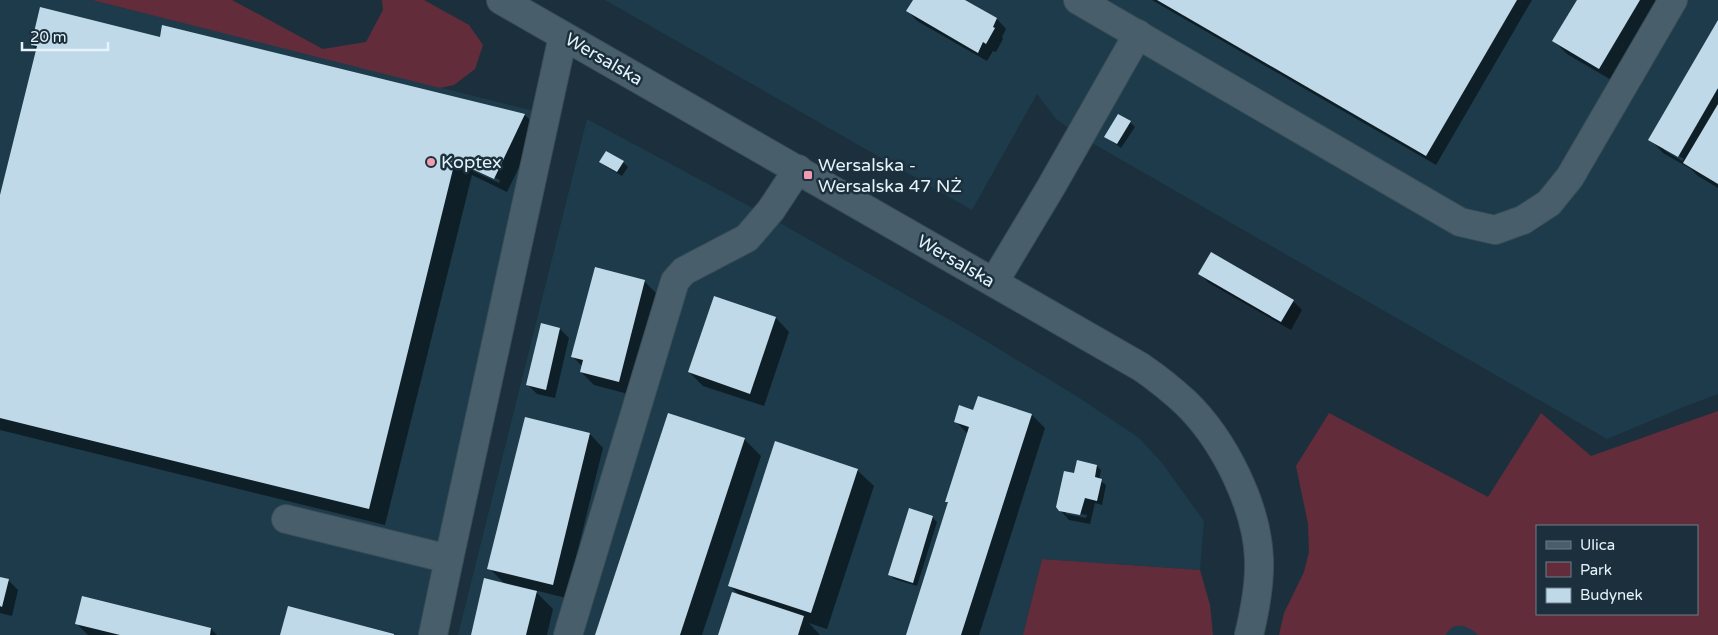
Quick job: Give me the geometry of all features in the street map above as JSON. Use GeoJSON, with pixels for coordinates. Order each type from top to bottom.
{"type":"FeatureCollection","features":[{"type":"Feature","properties":{"kind":"street","name":"Wersalska"},"geometry":{"type":"LineString","coordinates":[[501,0],[1141,367],[1173,391],[1214,435],[1240,485],[1255,536],[1259,558],[1256,601],[1249,635]]}},
{"type":"Feature","properties":{"kind":"street"},"geometry":{"type":"LineString","coordinates":[[1078,0],[1460,222],[1494,230],[1523,220],[1543,207],[1564,183],[1673,0]]}},
{"type":"Feature","properties":{"kind":"street"},"geometry":{"type":"LineString","coordinates":[[994,282],[1051,187],[1138,34]]}},
{"type":"Feature","properties":{"kind":"street"},"geometry":{"type":"LineString","coordinates":[[433,635],[563,36]]}},
{"type":"Feature","properties":{"kind":"street"},"geometry":{"type":"LineString","coordinates":[[568,635],[675,281],[684,271],[747,238],[771,210],[798,170]]}},
{"type":"Feature","properties":{"kind":"street"},"geometry":{"type":"LineString","coordinates":[[286,520],[449,559]]}},
{"type":"Feature","properties":{"kind":"shaded area"},"geometry":{"type":"Polygon","coordinates":[[[0,0],[92,0],[538,112],[419,635],[0,635],[0,0]]]}},
{"type":"Feature","properties":{"kind":"shaded area"},"geometry":{"type":"Polygon","coordinates":[[[605,0],[1718,0],[1718,394],[1607,439],[1080,136],[1056,119],[1037,94],[972,210],[605,0]]]}},
{"type":"Feature","properties":{"kind":"shaded area"},"geometry":{"type":"Polygon","coordinates":[[[587,119],[766,215],[971,332],[1078,397],[1139,438],[1162,463],[1204,521],[1200,570],[1042,559],[1023,635],[458,635],[587,119]]]}},
{"type":"Feature","properties":{"kind":"shaded area"},"geometry":{"type":"Polygon","coordinates":[[[1464,613],[1491,635],[1434,635],[1464,613]]]}},
{"type":"Feature","properties":{"kind":"green space"},"geometry":{"type":"Polygon","coordinates":[[[92,0],[232,0],[323,49],[366,42],[383,10],[382,0],[424,0],[469,25],[483,45],[475,69],[454,85],[440,88],[92,0]]]}},
{"type":"Feature","properties":{"kind":"green space"},"geometry":{"type":"Polygon","coordinates":[[[1718,411],[1718,635],[1478,635],[1466,627],[1457,626],[1449,630],[1446,635],[1279,635],[1284,613],[1304,572],[1309,552],[1308,524],[1296,466],[1329,413],[1488,497],[1541,413],[1591,456],[1718,411]]]}},
{"type":"Feature","properties":{"kind":"green space"},"geometry":{"type":"Polygon","coordinates":[[[1042,559],[1200,570],[1210,605],[1213,635],[1023,635],[1042,559]]]}},
{"type":"Feature","properties":{"kind":"building"},"geometry":{"type":"Polygon","coordinates":[[[913,0],[965,0],[997,18],[993,27],[995,28],[986,44],[983,42],[978,53],[906,11],[913,0]]]}},
{"type":"Feature","properties":{"kind":"building"},"geometry":{"type":"Polygon","coordinates":[[[1157,0],[1517,0],[1426,156],[1157,0]]]}},
{"type":"Feature","properties":{"kind":"building"},"geometry":{"type":"Polygon","coordinates":[[[1577,0],[1640,0],[1599,69],[1552,41],[1577,0]]]}},
{"type":"Feature","properties":{"kind":"building"},"geometry":{"type":"Polygon","coordinates":[[[40,7],[160,37],[162,25],[525,114],[494,179],[455,161],[369,509],[0,418],[0,195],[37,46],[31,45],[40,7]]]}},
{"type":"Feature","properties":{"kind":"building"},"geometry":{"type":"Polygon","coordinates":[[[1718,20],[1718,88],[1678,157],[1648,140],[1718,20]]]}},
{"type":"Feature","properties":{"kind":"building"},"geometry":{"type":"Polygon","coordinates":[[[1718,104],[1718,184],[1683,163],[1718,104]]]}},
{"type":"Feature","properties":{"kind":"building"},"geometry":{"type":"Polygon","coordinates":[[[1118,114],[1131,121],[1117,144],[1104,137],[1118,114]]]}},
{"type":"Feature","properties":{"kind":"building"},"geometry":{"type":"Polygon","coordinates":[[[606,151],[624,161],[617,172],[599,162],[606,151]]]}},
{"type":"Feature","properties":{"kind":"building"},"geometry":{"type":"Polygon","coordinates":[[[1211,252],[1294,300],[1281,322],[1198,274],[1211,252]]]}},
{"type":"Feature","properties":{"kind":"building"},"geometry":{"type":"Polygon","coordinates":[[[595,267],[645,280],[619,382],[580,372],[583,360],[571,357],[595,267]]]}},
{"type":"Feature","properties":{"kind":"building"},"geometry":{"type":"Polygon","coordinates":[[[714,296],[776,317],[750,394],[688,372],[714,296]]]}},
{"type":"Feature","properties":{"kind":"building"},"geometry":{"type":"Polygon","coordinates":[[[541,323],[560,328],[546,390],[526,385],[541,323]]]}},
{"type":"Feature","properties":{"kind":"building"},"geometry":{"type":"Polygon","coordinates":[[[978,396],[1032,414],[961,635],[906,635],[948,502],[945,502],[969,427],[954,422],[959,405],[973,410],[978,396]]]}},
{"type":"Feature","properties":{"kind":"building"},"geometry":{"type":"Polygon","coordinates":[[[668,413],[745,438],[680,635],[595,635],[668,413]]]}},
{"type":"Feature","properties":{"kind":"building"},"geometry":{"type":"Polygon","coordinates":[[[525,417],[590,433],[553,585],[487,569],[525,417]]]}},
{"type":"Feature","properties":{"kind":"building"},"geometry":{"type":"Polygon","coordinates":[[[775,441],[858,469],[811,613],[728,586],[775,441]]]}},
{"type":"Feature","properties":{"kind":"building"},"geometry":{"type":"Polygon","coordinates":[[[1077,460],[1097,465],[1095,477],[1102,479],[1097,501],[1085,498],[1080,515],[1059,511],[1056,507],[1064,471],[1074,473],[1077,460]]]}},
{"type":"Feature","properties":{"kind":"building"},"geometry":{"type":"Polygon","coordinates":[[[909,508],[933,516],[913,583],[888,575],[909,508]]]}},
{"type":"Feature","properties":{"kind":"building"},"geometry":{"type":"Polygon","coordinates":[[[0,577],[9,579],[2,607],[0,606],[0,577]]]}},
{"type":"Feature","properties":{"kind":"building"},"geometry":{"type":"Polygon","coordinates":[[[484,578],[537,591],[526,635],[471,635],[484,578]]]}},
{"type":"Feature","properties":{"kind":"building"},"geometry":{"type":"Polygon","coordinates":[[[732,592],[804,616],[798,635],[718,635],[732,592]]]}},
{"type":"Feature","properties":{"kind":"building"},"geometry":{"type":"Polygon","coordinates":[[[82,596],[211,628],[210,635],[120,635],[75,624],[82,596]]]}},
{"type":"Feature","properties":{"kind":"building"},"geometry":{"type":"Polygon","coordinates":[[[288,606],[394,634],[394,635],[280,635],[288,606]]]}},
{"type":"Feature","properties":{"kind":"place","name":"Koptex"},"geometry":{"type":"Point","coordinates":[431,162]}},
{"type":"Feature","properties":{"kind":"place","name":"Wersalska - Wersalska 47 NŻ"},"geometry":{"type":"Point","coordinates":[808,175]}}]}
